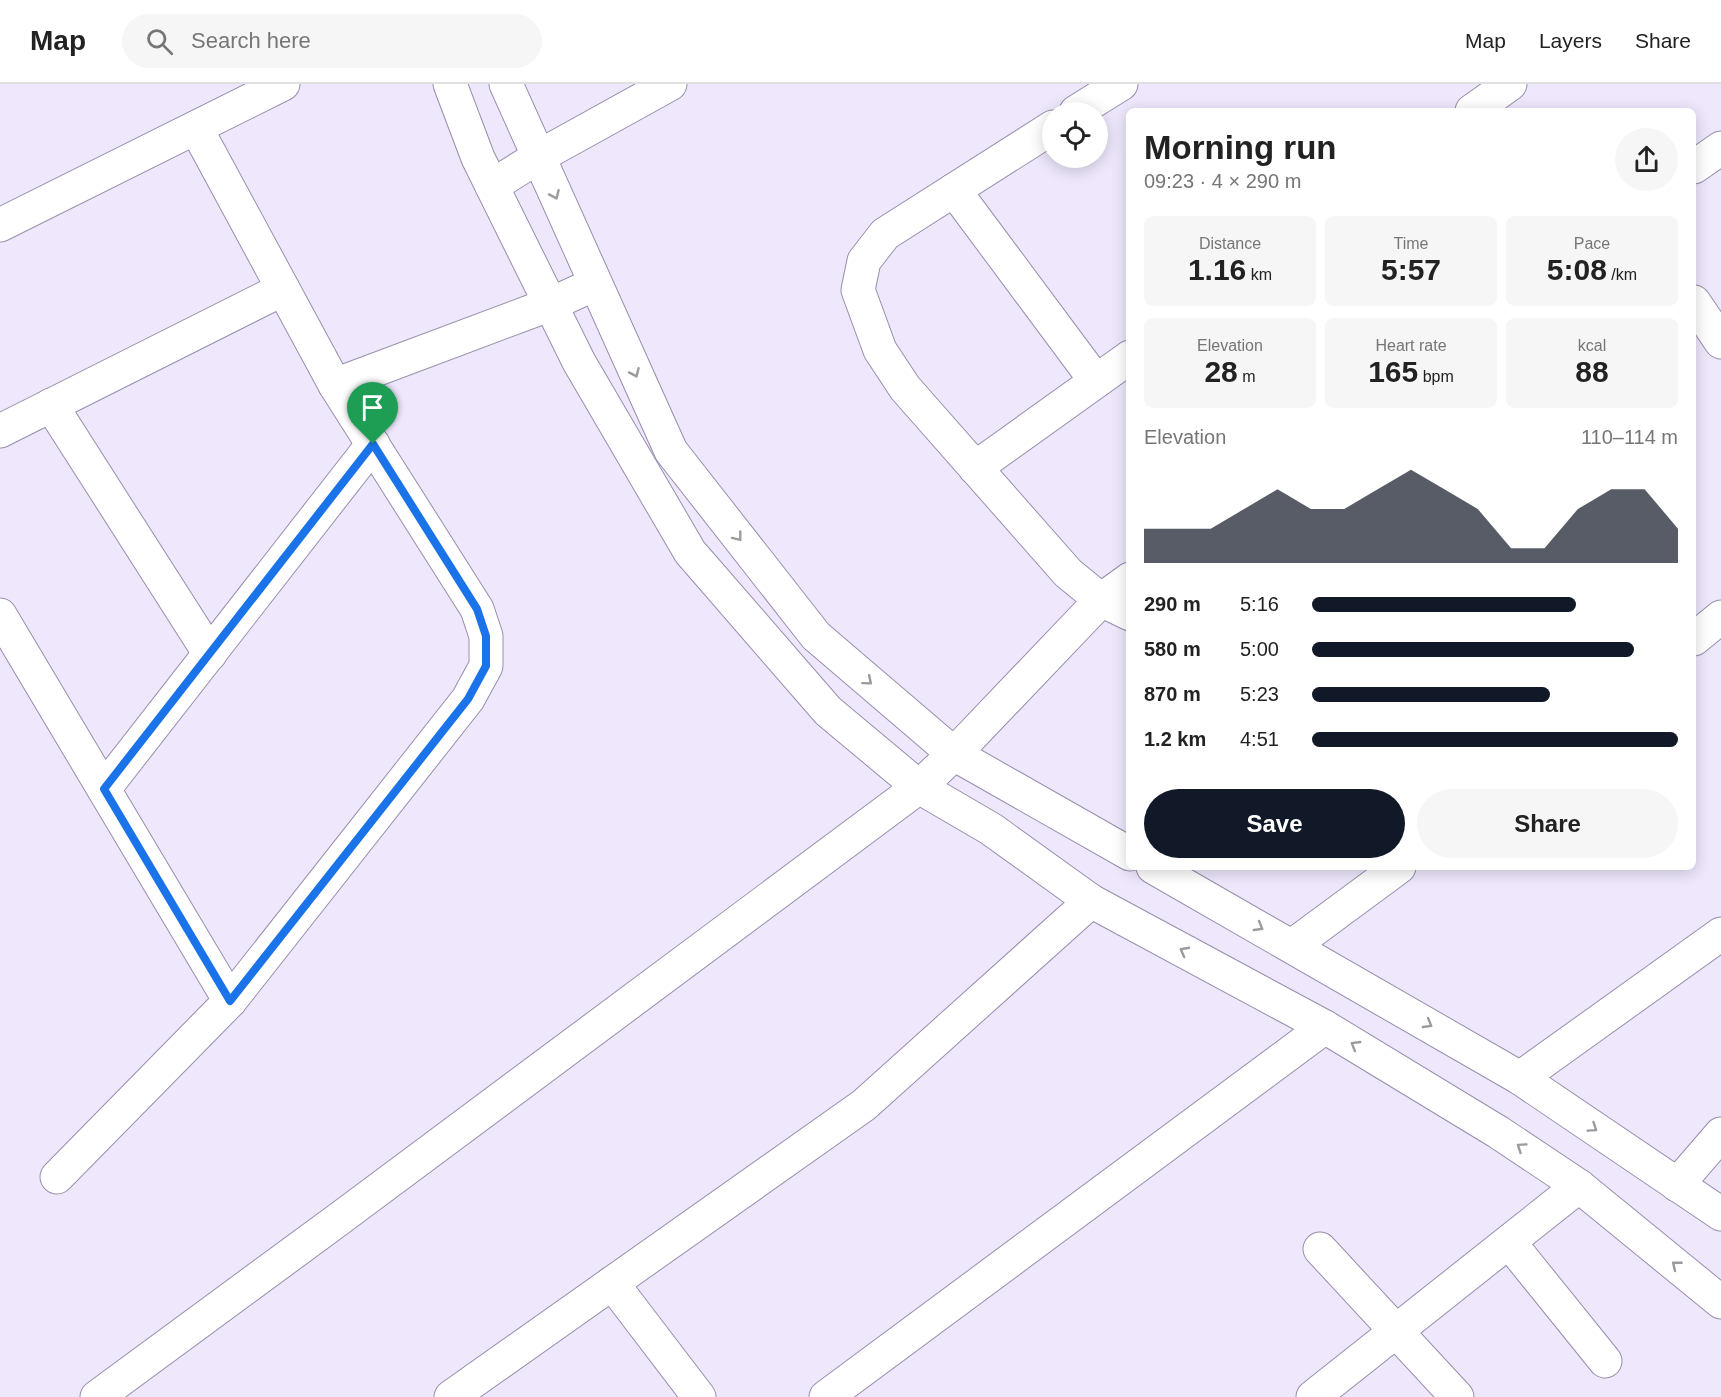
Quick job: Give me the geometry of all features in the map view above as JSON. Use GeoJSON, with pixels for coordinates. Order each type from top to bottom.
{"type":"FeatureCollection","features":[{"type":"Feature","properties":{"kind":"street"},"geometry":{"type":"LineString","coordinates":[[0,225],[284,84]]}},
{"type":"Feature","properties":{"kind":"street"},"geometry":{"type":"LineString","coordinates":[[450,84],[478,158],[579,362],[690,552],[828,711],[919,787],[991,829],[1092,901],[1325,1027],[1498,1132],[1579,1186],[1721,1302]]}},
{"type":"Feature","properties":{"kind":"street"},"geometry":{"type":"LineString","coordinates":[[506,84],[671,451],[816,636],[954,754],[1126,852]]}},
{"type":"Feature","properties":{"kind":"street"},"geometry":{"type":"LineString","coordinates":[[492,186],[538,157],[670,84]]}},
{"type":"Feature","properties":{"kind":"street"},"geometry":{"type":"LineString","coordinates":[[1092,102],[1121,84]]}},
{"type":"Feature","properties":{"kind":"street"},"geometry":{"type":"LineString","coordinates":[[1476,108],[1510,84]]}},
{"type":"Feature","properties":{"kind":"street"},"geometry":{"type":"LineString","coordinates":[[57,1177],[230,1001],[468,699],[486,666],[486,636],[477,609],[335,385],[196,128]]}},
{"type":"Feature","properties":{"kind":"street"},"geometry":{"type":"LineString","coordinates":[[1042,134],[885,234],[864,261],[858,290],[880,350],[904,388],[1068,573],[1115,607]]}},
{"type":"Feature","properties":{"kind":"street"},"geometry":{"type":"LineString","coordinates":[[1696,166],[1721,148]]}},
{"type":"Feature","properties":{"kind":"street"},"geometry":{"type":"LineString","coordinates":[[954,190],[1096,381]]}},
{"type":"Feature","properties":{"kind":"street"},"geometry":{"type":"LineString","coordinates":[[335,385],[551,304],[595,284]]}},
{"type":"Feature","properties":{"kind":"street"},"geometry":{"type":"LineString","coordinates":[[0,430],[283,289]]}},
{"type":"Feature","properties":{"kind":"street"},"geometry":{"type":"LineString","coordinates":[[1696,305],[1721,342]]}},
{"type":"Feature","properties":{"kind":"street"},"geometry":{"type":"LineString","coordinates":[[975,468],[1126,360]]}},
{"type":"Feature","properties":{"kind":"street"},"geometry":{"type":"LineString","coordinates":[[51,405],[210,654]]}},
{"type":"Feature","properties":{"kind":"street"},"geometry":{"type":"LineString","coordinates":[[104,789],[373,444]]}},
{"type":"Feature","properties":{"kind":"street"},"geometry":{"type":"LineString","coordinates":[[97,1397],[919,787],[1115,607],[1126,586]]}},
{"type":"Feature","properties":{"kind":"street"},"geometry":{"type":"LineString","coordinates":[[0,615],[230,1001]]}},
{"type":"Feature","properties":{"kind":"street"},"geometry":{"type":"LineString","coordinates":[[1696,637],[1721,617]]}},
{"type":"Feature","properties":{"kind":"street"},"geometry":{"type":"LineString","coordinates":[[1158,870],[1520,1078],[1721,1214]]}},
{"type":"Feature","properties":{"kind":"street"},"geometry":{"type":"LineString","coordinates":[[1292,946],[1395,870]]}},
{"type":"Feature","properties":{"kind":"street"},"geometry":{"type":"LineString","coordinates":[[451,1397],[864,1104],[1092,901]]}},
{"type":"Feature","properties":{"kind":"street"},"geometry":{"type":"LineString","coordinates":[[1520,1078],[1721,934]]}},
{"type":"Feature","properties":{"kind":"street"},"geometry":{"type":"LineString","coordinates":[[826,1397],[1325,1027]]}},
{"type":"Feature","properties":{"kind":"street"},"geometry":{"type":"LineString","coordinates":[[1677,1185],[1721,1134]]}},
{"type":"Feature","properties":{"kind":"street"},"geometry":{"type":"LineString","coordinates":[[1313,1397],[1579,1186]]}},
{"type":"Feature","properties":{"kind":"street"},"geometry":{"type":"LineString","coordinates":[[1509,1242],[1605,1361]]}},
{"type":"Feature","properties":{"kind":"street"},"geometry":{"type":"LineString","coordinates":[[1320,1249],[1457,1397]]}},
{"type":"Feature","properties":{"kind":"street"},"geometry":{"type":"LineString","coordinates":[[612,1283],[699,1397]]}},
{"type":"Feature","properties":{"kind":"route"},"geometry":{"type":"LineString","coordinates":[[373,444],[477,609],[486,636],[486,666],[468,699],[230,1001],[104,789],[373,444]]}}]}
